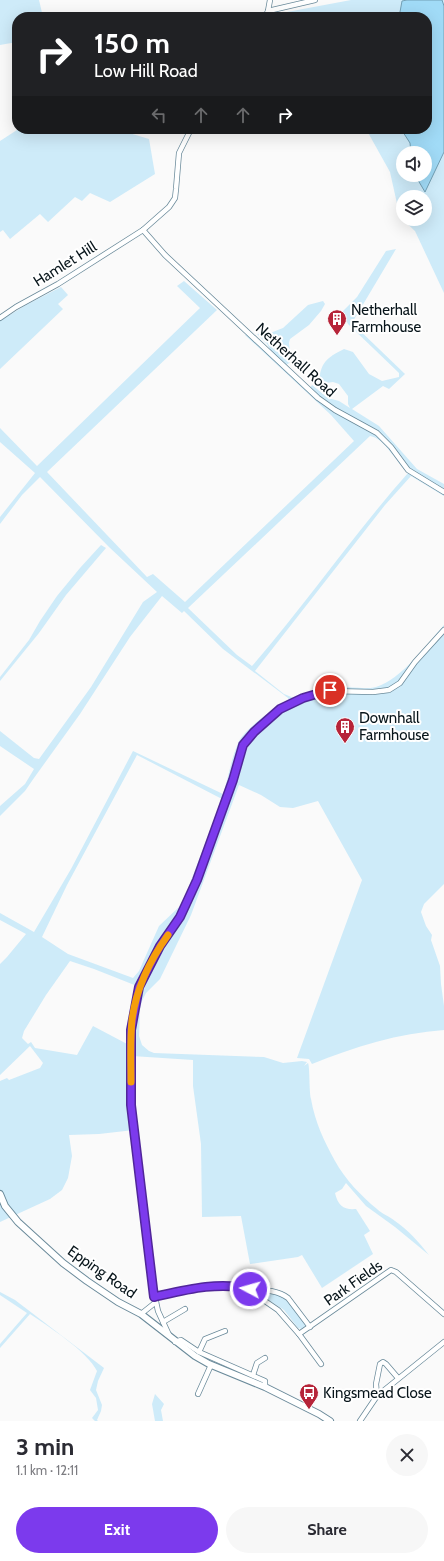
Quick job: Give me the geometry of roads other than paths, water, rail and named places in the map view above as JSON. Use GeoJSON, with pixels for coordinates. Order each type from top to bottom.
{"type":"FeatureCollection","features":[{"type":"Feature","properties":{"kind":"main road","name":"Epping Road"},"geometry":{"type":"LineString","coordinates":[[0,1194],[5,1206],[18,1222],[63,1262],[106,1294],[141,1314],[175,1342],[211,1365],[265,1387],[330,1421]]}},
{"type":"Feature","properties":{"kind":"street"},"geometry":{"type":"LineString","coordinates":[[270,0],[268,11],[316,0]]}},
{"type":"Feature","properties":{"kind":"street","name":"Hamlet Hill"},"geometry":{"type":"LineString","coordinates":[[0,318],[16,307],[58,284],[143,230],[169,207],[174,198],[179,153],[188,134]]}},
{"type":"Feature","properties":{"kind":"street","name":"Netherhall Road"},"geometry":{"type":"LineString","coordinates":[[143,230],[165,255],[318,398],[335,410],[377,433],[391,447],[408,470],[444,492]]}},
{"type":"Feature","properties":{"kind":"street"},"geometry":{"type":"LineString","coordinates":[[169,1336],[155,1299],[131,1105],[132,1018],[139,987],[160,946],[180,917],[197,880],[233,780],[243,745],[254,732],[280,709],[303,698],[330,690],[373,692],[389,690],[400,683],[415,662],[444,630]]}},
{"type":"Feature","properties":{"kind":"street","name":"Park Fields"},"geometry":{"type":"LineString","coordinates":[[299,1334],[392,1270],[444,1314]]}},
{"type":"Feature","properties":{"kind":"street"},"geometry":{"type":"LineString","coordinates":[[141,1314],[155,1299],[203,1286],[239,1287],[266,1290],[278,1293],[288,1298],[310,1327]]}},
{"type":"Feature","properties":{"kind":"street"},"geometry":{"type":"LineString","coordinates":[[250,1289],[262,1300],[278,1310],[299,1334],[321,1364]]}},
{"type":"Feature","properties":{"kind":"street"},"geometry":{"type":"LineString","coordinates":[[262,1300],[266,1290]]}},
{"type":"Feature","properties":{"kind":"street"},"geometry":{"type":"LineString","coordinates":[[163,1322],[184,1309]]}},
{"type":"Feature","properties":{"kind":"street"},"geometry":{"type":"LineString","coordinates":[[199,1352],[205,1339],[224,1331]]}},
{"type":"Feature","properties":{"kind":"street"},"geometry":{"type":"LineString","coordinates":[[175,1342],[181,1340],[199,1352],[253,1375],[265,1381],[265,1387]]}},
{"type":"Feature","properties":{"kind":"street"},"geometry":{"type":"LineString","coordinates":[[360,1421],[377,1396],[444,1342]]}},
{"type":"Feature","properties":{"kind":"street"},"geometry":{"type":"LineString","coordinates":[[253,1375],[257,1363],[265,1358]]}},
{"type":"Feature","properties":{"kind":"street"},"geometry":{"type":"LineString","coordinates":[[377,1396],[376,1384],[380,1364],[383,1362],[386,1364],[398,1378]]}},
{"type":"Feature","properties":{"kind":"street"},"geometry":{"type":"LineString","coordinates":[[198,1394],[211,1365]]}},
{"type":"Feature","properties":{"kind":"water"},"geometry":{"type":"Polygon","coordinates":[[[407,0],[442,0],[444,6],[444,152],[432,177],[432,146],[410,146],[404,134],[432,134],[432,12],[400,12],[402,1],[407,0]]]}},
{"type":"Feature","properties":{"kind":"water"},"geometry":{"type":"Polygon","coordinates":[[[419,182],[430,182],[426,190],[424,190],[419,182]]]}},
{"type":"Feature","properties":{"kind":"place","name":"Netherhall Farmhouse"},"geometry":{"type":"Point","coordinates":[337,336]}},
{"type":"Feature","properties":{"kind":"place","name":"Downhall Farmhouse"},"geometry":{"type":"Point","coordinates":[345,744]}},
{"type":"Feature","properties":{"kind":"place","name":"Kingsmead Close"},"geometry":{"type":"Point","coordinates":[309,1410]}}]}
